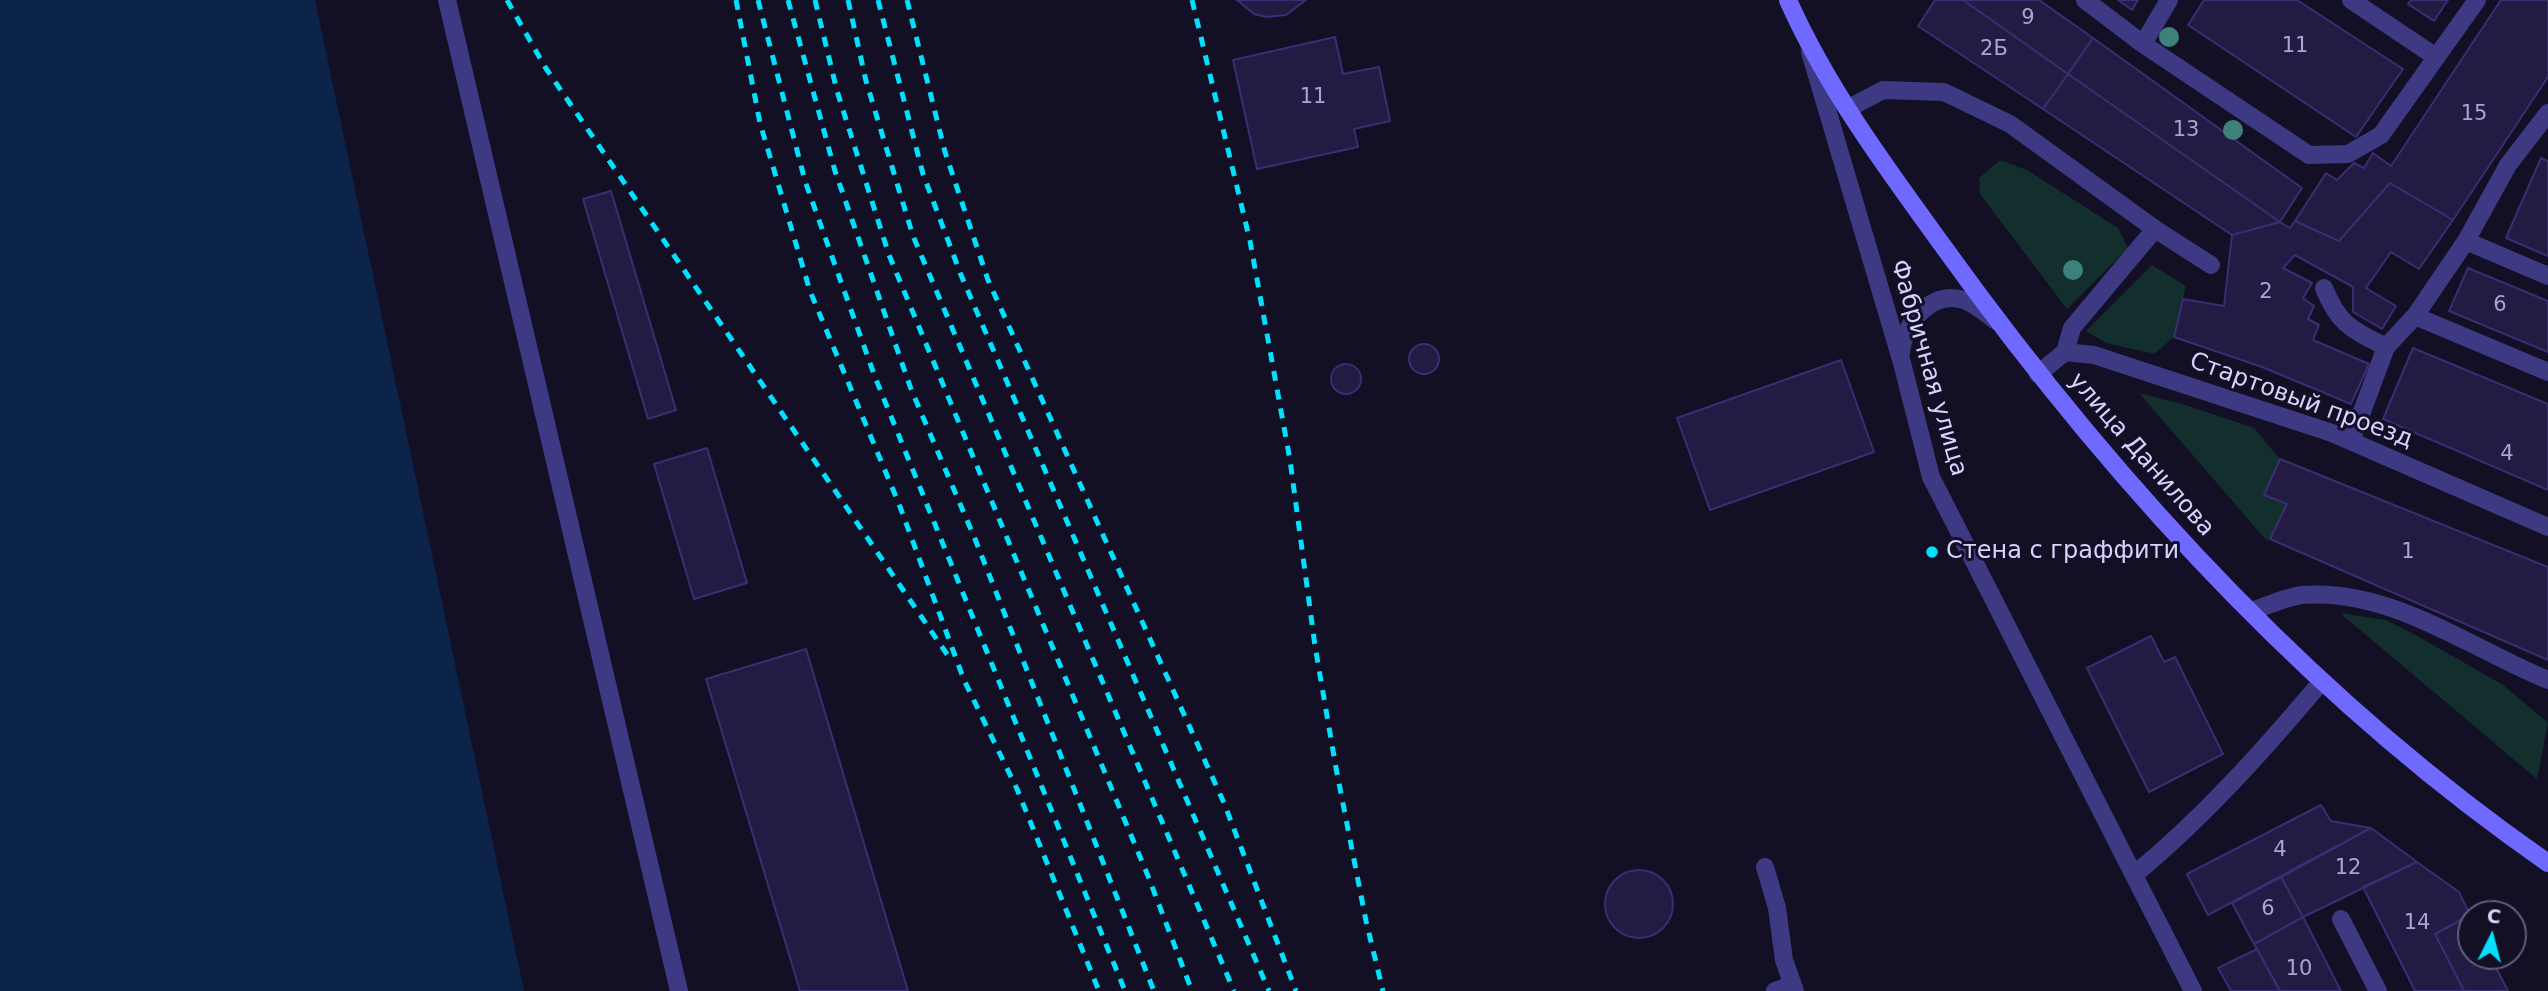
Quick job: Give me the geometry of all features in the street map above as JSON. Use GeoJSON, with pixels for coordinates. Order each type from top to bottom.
{"type":"FeatureCollection","features":[{"type":"Feature","properties":{"kind":"street"},"geometry":{"type":"LineString","coordinates":[[447,0],[679,991]]}},
{"type":"Feature","properties":{"kind":"street","name":"улица Данилова"},"geometry":{"type":"LineString","coordinates":[[1788,0],[1807,42],[1902,190],[1996,321],[2116,467],[2251,611],[2322,681],[2387,738],[2548,863]]}},
{"type":"Feature","properties":{"kind":"street"},"geometry":{"type":"LineString","coordinates":[[2085,0],[2143,44],[2309,155],[2348,154],[2381,135],[2477,0]]}},
{"type":"Feature","properties":{"kind":"street"},"geometry":{"type":"LineString","coordinates":[[2143,44],[2169,0]]}},
{"type":"Feature","properties":{"kind":"street"},"geometry":{"type":"LineString","coordinates":[[2351,0],[2436,57]]}},
{"type":"Feature","properties":{"kind":"street","name":"Фабричная улица"},"geometry":{"type":"LineString","coordinates":[[1807,42],[1902,363],[1931,477],[2193,991]]}},
{"type":"Feature","properties":{"kind":"street"},"geometry":{"type":"LineString","coordinates":[[1849,107],[1883,90],[1944,92],[2010,124],[2155,229],[2211,265]]}},
{"type":"Feature","properties":{"kind":"street"},"geometry":{"type":"LineString","coordinates":[[2351,441],[2386,347],[2415,316],[2466,241],[2508,165],[2542,132],[2548,113]]}},
{"type":"Feature","properties":{"kind":"street"},"geometry":{"type":"LineString","coordinates":[[2038,374],[2065,352],[2071,328],[2155,229]]}},
{"type":"Feature","properties":{"kind":"street"},"geometry":{"type":"LineString","coordinates":[[2466,241],[2548,276]]}},
{"type":"Feature","properties":{"kind":"street"},"geometry":{"type":"LineString","coordinates":[[2324,288],[2336,316],[2358,333],[2386,347]]}},
{"type":"Feature","properties":{"kind":"street"},"geometry":{"type":"LineString","coordinates":[[1902,363],[1902,341],[1907,328],[1916,316],[1932,304],[1953,299],[1964,300],[1996,321]]}},
{"type":"Feature","properties":{"kind":"street"},"geometry":{"type":"LineString","coordinates":[[2415,316],[2548,372]]}},
{"type":"Feature","properties":{"kind":"street","name":"Стартовый проезд"},"geometry":{"type":"LineString","coordinates":[[2065,352],[2094,355],[2351,441],[2548,527]]}},
{"type":"Feature","properties":{"kind":"street"},"geometry":{"type":"LineString","coordinates":[[2251,611],[2302,595],[2368,600],[2419,619],[2548,680]]}},
{"type":"Feature","properties":{"kind":"street"},"geometry":{"type":"LineString","coordinates":[[2134,875],[2172,844],[2258,757],[2322,681]]}},
{"type":"Feature","properties":{"kind":"street"},"geometry":{"type":"LineString","coordinates":[[1765,867],[1777,908],[1787,989]]}},
{"type":"Feature","properties":{"kind":"street"},"geometry":{"type":"LineString","coordinates":[[2341,919],[2378,991]]}},
{"type":"Feature","properties":{"kind":"green space"},"geometry":{"type":"Polygon","coordinates":[[[2000,160],[2027,170],[2118,228],[2128,248],[2067,309],[1980,194],[1979,178],[2000,160]]]}},
{"type":"Feature","properties":{"kind":"green space"},"geometry":{"type":"Polygon","coordinates":[[[2152,265],[2186,286],[2174,337],[2154,354],[2106,343],[2086,331],[2152,265]]]}},
{"type":"Feature","properties":{"kind":"green space"},"geometry":{"type":"Polygon","coordinates":[[[2139,393],[2254,428],[2280,459],[2264,495],[2287,504],[2270,539],[2267,541],[2139,393]]]}},
{"type":"Feature","properties":{"kind":"green space"},"geometry":{"type":"Polygon","coordinates":[[[2340,613],[2386,620],[2503,685],[2548,723],[2537,779],[2340,613]]]}},
{"type":"Feature","properties":{"kind":"water"},"geometry":{"type":"Polygon","coordinates":[[[0,0],[315,0],[524,991],[0,991],[0,0]]]}},
{"type":"Feature","properties":{"kind":"building"},"geometry":{"type":"Polygon","coordinates":[[[1237,0],[1306,0],[1286,15],[1266,17],[1254,14],[1237,0]]]}},
{"type":"Feature","properties":{"kind":"building"},"geometry":{"type":"Polygon","coordinates":[[[1935,0],[1963,0],[2068,74],[2043,109],[1918,26],[1935,0]]]}},
{"type":"Feature","properties":{"kind":"building"},"geometry":{"type":"Polygon","coordinates":[[[1963,0],[2039,0],[2093,38],[2068,74],[1963,0]]]}},
{"type":"Feature","properties":{"kind":"building"},"geometry":{"type":"Polygon","coordinates":[[[2118,0],[2138,0],[2132,10],[2118,0]]]}},
{"type":"Feature","properties":{"kind":"building"},"geometry":{"type":"Polygon","coordinates":[[[2204,0],[2297,0],[2403,69],[2356,137],[2188,25],[2204,0]]]}},
{"type":"Feature","properties":{"kind":"building"},"geometry":{"type":"Polygon","coordinates":[[[2411,0],[2448,0],[2434,21],[2408,4],[2411,0]]]}},
{"type":"Feature","properties":{"kind":"building"},"geometry":{"type":"Polygon","coordinates":[[[2501,0],[2548,0],[2548,77],[2453,220],[2390,183],[2339,241],[2295,221],[2326,173],[2337,180],[2354,163],[2364,168],[2373,153],[2391,166],[2501,0]]]}},
{"type":"Feature","properties":{"kind":"building"},"geometry":{"type":"Polygon","coordinates":[[[1335,37],[1343,74],[1379,67],[1390,121],[1354,129],[1358,147],[1257,169],[1233,60],[1335,37]]]}},
{"type":"Feature","properties":{"kind":"building"},"geometry":{"type":"Polygon","coordinates":[[[2093,38],[2302,188],[2280,222],[2068,74],[2093,38]]]}},
{"type":"Feature","properties":{"kind":"building"},"geometry":{"type":"Polygon","coordinates":[[[2068,74],[2280,222],[2232,235],[2043,109],[2068,74]]]}},
{"type":"Feature","properties":{"kind":"building"},"geometry":{"type":"Polygon","coordinates":[[[2541,158],[2548,161],[2548,256],[2506,238],[2541,158]]]}},
{"type":"Feature","properties":{"kind":"building"},"geometry":{"type":"Polygon","coordinates":[[[2390,183],[2453,220],[2419,269],[2391,252],[2366,288],[2396,306],[2382,329],[2353,312],[2353,287],[2295,255],[2283,268],[2312,283],[2303,298],[2314,306],[2308,319],[2319,325],[2313,340],[2369,364],[2351,404],[2262,367],[2174,337],[2183,299],[2224,306],[2232,235],[2280,222],[2290,228],[2295,221],[2339,241],[2390,183]]]}},
{"type":"Feature","properties":{"kind":"building"},"geometry":{"type":"Polygon","coordinates":[[[611,191],[676,410],[648,419],[583,199],[611,191]]]}},
{"type":"Feature","properties":{"kind":"building"},"geometry":{"type":"Polygon","coordinates":[[[2468,268],[2548,301],[2548,352],[2449,311],[2468,268]]]}},
{"type":"Feature","properties":{"kind":"building"},"geometry":{"type":"Polygon","coordinates":[[[1424,344],[1430,345],[1438,353],[1438,365],[1430,373],[1424,374],[1418,373],[1410,365],[1409,359],[1410,353],[1418,345],[1424,344]]]}},
{"type":"Feature","properties":{"kind":"building"},"geometry":{"type":"Polygon","coordinates":[[[2413,348],[2548,404],[2548,490],[2383,419],[2413,348]]]}},
{"type":"Feature","properties":{"kind":"building"},"geometry":{"type":"Polygon","coordinates":[[[1841,360],[1874,452],[1710,510],[1677,418],[1841,360]]]}},
{"type":"Feature","properties":{"kind":"building"},"geometry":{"type":"Polygon","coordinates":[[[1346,364],[1352,365],[1360,373],[1360,385],[1352,393],[1346,394],[1340,393],[1332,385],[1331,379],[1332,373],[1340,365],[1346,364]]]}},
{"type":"Feature","properties":{"kind":"building"},"geometry":{"type":"Polygon","coordinates":[[[707,448],[747,583],[694,599],[654,464],[707,448]]]}},
{"type":"Feature","properties":{"kind":"building"},"geometry":{"type":"Polygon","coordinates":[[[2280,459],[2548,567],[2548,660],[2270,539],[2287,504],[2264,495],[2280,459]]]}},
{"type":"Feature","properties":{"kind":"building"},"geometry":{"type":"Polygon","coordinates":[[[2151,636],[2164,662],[2175,657],[2223,754],[2149,792],[2087,668],[2151,636]]]}},
{"type":"Feature","properties":{"kind":"building"},"geometry":{"type":"Polygon","coordinates":[[[806,649],[908,991],[800,991],[706,679],[806,649]]]}},
{"type":"Feature","properties":{"kind":"building"},"geometry":{"type":"Polygon","coordinates":[[[2321,805],[2331,821],[2371,828],[2208,915],[2187,874],[2321,805]]]}},
{"type":"Feature","properties":{"kind":"building"},"geometry":{"type":"Polygon","coordinates":[[[2371,828],[2417,862],[2303,917],[2281,877],[2371,828]]]}},
{"type":"Feature","properties":{"kind":"building"},"geometry":{"type":"Polygon","coordinates":[[[2417,862],[2459,892],[2463,900],[2457,900],[2457,922],[2435,934],[2464,991],[2415,991],[2363,887],[2417,862]]]}},
{"type":"Feature","properties":{"kind":"building"},"geometry":{"type":"Polygon","coordinates":[[[1646,870],[1667,885],[1673,897],[1671,917],[1663,928],[1646,938],[1632,938],[1615,928],[1607,917],[1605,897],[1615,880],[1626,872],[1646,870]]]}},
{"type":"Feature","properties":{"kind":"building"},"geometry":{"type":"Polygon","coordinates":[[[2281,877],[2303,917],[2254,944],[2232,903],[2281,877]]]}},
{"type":"Feature","properties":{"kind":"building"},"geometry":{"type":"Polygon","coordinates":[[[2303,917],[2341,991],[2280,991],[2254,944],[2303,917]]]}},
{"type":"Feature","properties":{"kind":"building"},"geometry":{"type":"Polygon","coordinates":[[[2457,922],[2457,970],[2497,970],[2508,991],[2464,991],[2435,934],[2457,922]]]}},
{"type":"Feature","properties":{"kind":"building"},"geometry":{"type":"Polygon","coordinates":[[[2257,949],[2280,991],[2231,991],[2218,968],[2257,949]]]}},
{"type":"Feature","properties":{"kind":"railway"},"geometry":{"type":"LineString","coordinates":[[507,0],[545,67],[951,660]]}},
{"type":"Feature","properties":{"kind":"railway"},"geometry":{"type":"LineString","coordinates":[[736,0],[760,123],[810,291],[899,504],[964,680],[1017,789],[1099,991]]}},
{"type":"Feature","properties":{"kind":"railway"},"geometry":{"type":"LineString","coordinates":[[758,0],[805,181],[875,377],[1125,991]]}},
{"type":"Feature","properties":{"kind":"railway"},"geometry":{"type":"LineString","coordinates":[[788,0],[835,171],[911,389],[975,539],[1154,991]]}},
{"type":"Feature","properties":{"kind":"railway"},"geometry":{"type":"LineString","coordinates":[[815,0],[837,91],[889,255],[1148,876],[1192,991]]}},
{"type":"Feature","properties":{"kind":"railway"},"geometry":{"type":"LineString","coordinates":[[848,0],[866,81],[913,236],[1234,991]]}},
{"type":"Feature","properties":{"kind":"railway"},"geometry":{"type":"LineString","coordinates":[[878,0],[923,174],[961,275],[1269,991]]}},
{"type":"Feature","properties":{"kind":"railway"},"geometry":{"type":"LineString","coordinates":[[907,0],[945,152],[988,280],[1224,803],[1296,991]]}},
{"type":"Feature","properties":{"kind":"railway"},"geometry":{"type":"LineString","coordinates":[[1192,0],[1250,241],[1290,460],[1315,646],[1336,768],[1366,921],[1383,991]]}},
{"type":"Feature","properties":{"kind":"place","name":"Стена с граффити"},"geometry":{"type":"Point","coordinates":[1932,552]}}]}
